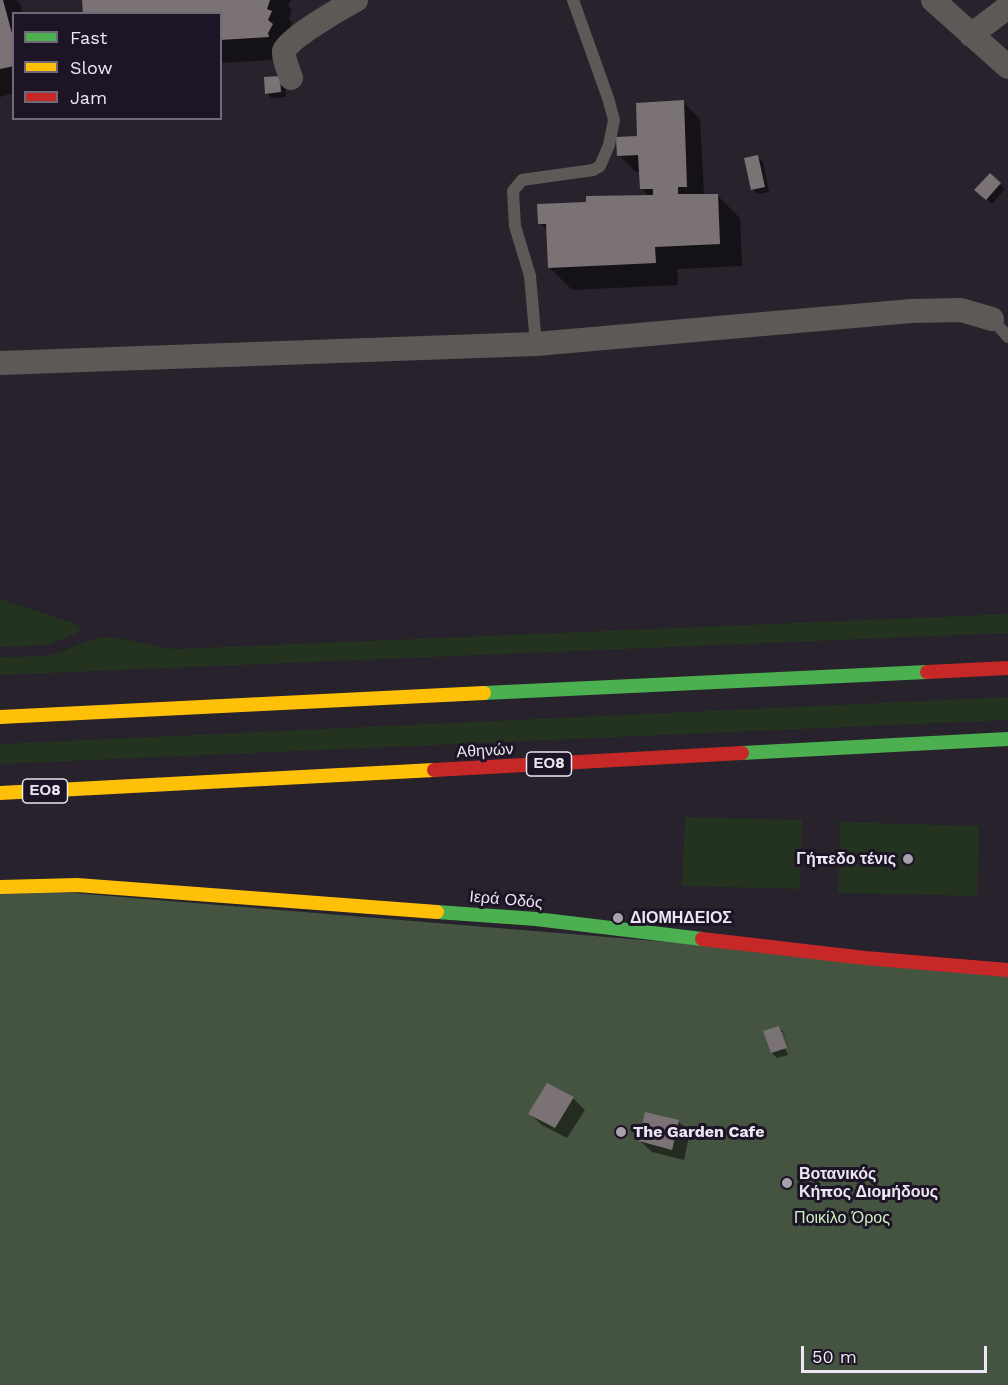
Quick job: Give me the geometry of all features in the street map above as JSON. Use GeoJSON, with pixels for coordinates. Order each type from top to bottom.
{"type":"FeatureCollection","features":[{"type":"Feature","properties":{"kind":"main road"},"geometry":{"type":"LineString","coordinates":[[0,717],[1008,668]]}},
{"type":"Feature","properties":{"kind":"main road","name":"Αθηνών"},"geometry":{"type":"LineString","coordinates":[[0,794],[1008,739]]}},
{"type":"Feature","properties":{"kind":"main road","name":"Ιερά Οδός"},"geometry":{"type":"LineString","coordinates":[[0,887],[77,885],[536,919],[865,958],[1008,970]]}},
{"type":"Feature","properties":{"kind":"street"},"geometry":{"type":"LineString","coordinates":[[291,78],[284,53],[287,45],[317,23],[356,0]]}},
{"type":"Feature","properties":{"kind":"street"},"geometry":{"type":"LineString","coordinates":[[933,0],[1008,68]]}},
{"type":"Feature","properties":{"kind":"street"},"geometry":{"type":"LineString","coordinates":[[971,34],[1008,7]]}},
{"type":"Feature","properties":{"kind":"street"},"geometry":{"type":"LineString","coordinates":[[0,363],[536,344],[911,311],[961,310],[992,319]]}},
{"type":"Feature","properties":{"kind":"lane"},"geometry":{"type":"LineString","coordinates":[[536,344],[530,276],[515,226],[513,191],[522,180],[592,170],[600,166],[609,145],[614,120],[573,0]]}},
{"type":"Feature","properties":{"kind":"lane"},"geometry":{"type":"LineString","coordinates":[[992,319],[1008,337]]}},
{"type":"Feature","properties":{"kind":"green space"},"geometry":{"type":"Polygon","coordinates":[[[0,599],[71,622],[80,628],[79,632],[48,645],[0,647],[0,599]]]}},
{"type":"Feature","properties":{"kind":"green space"},"geometry":{"type":"Polygon","coordinates":[[[1008,614],[1008,633],[0,675],[0,657],[50,655],[99,638],[119,638],[176,649],[1008,614]]]}},
{"type":"Feature","properties":{"kind":"green space"},"geometry":{"type":"Polygon","coordinates":[[[1008,697],[1008,720],[0,764],[0,744],[1008,697]]]}},
{"type":"Feature","properties":{"kind":"green space","name":"Γήπεδο τένις"},"geometry":{"type":"Polygon","coordinates":[[[685,817],[802,820],[800,889],[682,886],[685,817]]]}},
{"type":"Feature","properties":{"kind":"green space","name":"Γήπεδο τένις"},"geometry":{"type":"Polygon","coordinates":[[[840,822],[979,826],[977,896],[838,893],[840,822]]]}},
{"type":"Feature","properties":{"kind":"green space","name":"Ποικίλο Όρος"},"geometry":{"type":"Polygon","coordinates":[[[0,887],[1008,970],[1008,1385],[0,1385],[0,887]]]}},
{"type":"Feature","properties":{"kind":"building"},"geometry":{"type":"Polygon","coordinates":[[[0,0],[3,0],[12,34],[12,66],[0,69],[0,0]]]}},
{"type":"Feature","properties":{"kind":"building"},"geometry":{"type":"Polygon","coordinates":[[[82,0],[270,0],[267,9],[272,11],[268,20],[273,24],[268,33],[269,37],[222,40],[222,12],[83,12],[82,0]]]}},
{"type":"Feature","properties":{"kind":"building"},"geometry":{"type":"Polygon","coordinates":[[[280,76],[281,92],[265,94],[264,77],[280,76]]]}},
{"type":"Feature","properties":{"kind":"building"},"geometry":{"type":"Polygon","coordinates":[[[684,100],[687,187],[678,187],[678,194],[718,194],[720,244],[655,247],[656,263],[548,268],[546,224],[538,224],[537,204],[586,202],[586,196],[653,195],[653,189],[640,189],[638,155],[617,156],[616,137],[637,136],[636,103],[684,100]]]}},
{"type":"Feature","properties":{"kind":"building"},"geometry":{"type":"Polygon","coordinates":[[[758,155],[765,187],[751,190],[744,158],[758,155]]]}},
{"type":"Feature","properties":{"kind":"building"},"geometry":{"type":"Polygon","coordinates":[[[990,173],[1001,183],[986,200],[974,190],[990,173]]]}},
{"type":"Feature","properties":{"kind":"building"},"geometry":{"type":"Polygon","coordinates":[[[779,1026],[787,1048],[771,1053],[763,1031],[779,1026]]]}},
{"type":"Feature","properties":{"kind":"building"},"geometry":{"type":"Polygon","coordinates":[[[547,1083],[574,1097],[555,1128],[528,1114],[547,1083]]]}},
{"type":"Feature","properties":{"kind":"building"},"geometry":{"type":"Polygon","coordinates":[[[645,1112],[679,1120],[672,1150],[639,1141],[645,1112]]]}},
{"type":"Feature","properties":{"kind":"traffic: fast"},"geometry":{"type":"LineString","coordinates":[[484,693],[927,672]]}},
{"type":"Feature","properties":{"kind":"traffic: fast"},"geometry":{"type":"LineString","coordinates":[[742,753],[1008,739]]}},
{"type":"Feature","properties":{"kind":"traffic: fast"},"geometry":{"type":"LineString","coordinates":[[437,912],[536,919],[702,939]]}},
{"type":"Feature","properties":{"kind":"traffic: slow"},"geometry":{"type":"LineString","coordinates":[[0,717],[484,693]]}},
{"type":"Feature","properties":{"kind":"traffic: slow"},"geometry":{"type":"LineString","coordinates":[[0,793],[434,770]]}},
{"type":"Feature","properties":{"kind":"traffic: slow"},"geometry":{"type":"LineString","coordinates":[[0,887],[77,885],[437,912]]}},
{"type":"Feature","properties":{"kind":"traffic: jam"},"geometry":{"type":"LineString","coordinates":[[927,672],[1008,668]]}},
{"type":"Feature","properties":{"kind":"traffic: jam"},"geometry":{"type":"LineString","coordinates":[[434,770],[742,753]]}},
{"type":"Feature","properties":{"kind":"traffic: jam"},"geometry":{"type":"LineString","coordinates":[[702,939],[865,958],[1008,970]]}},
{"type":"Feature","properties":{"kind":"place","name":"Γήπεδο τένις"},"geometry":{"type":"Point","coordinates":[908,859]}},
{"type":"Feature","properties":{"kind":"place","name":"ΔΙΟΜΗΔΕΙΟΣ"},"geometry":{"type":"Point","coordinates":[618,918]}},
{"type":"Feature","properties":{"kind":"place","name":"The Garden Cafe"},"geometry":{"type":"Point","coordinates":[621,1132]}},
{"type":"Feature","properties":{"kind":"place","name":"Βοτανικός Κήπος Διομήδους"},"geometry":{"type":"Point","coordinates":[787,1183]}}]}
